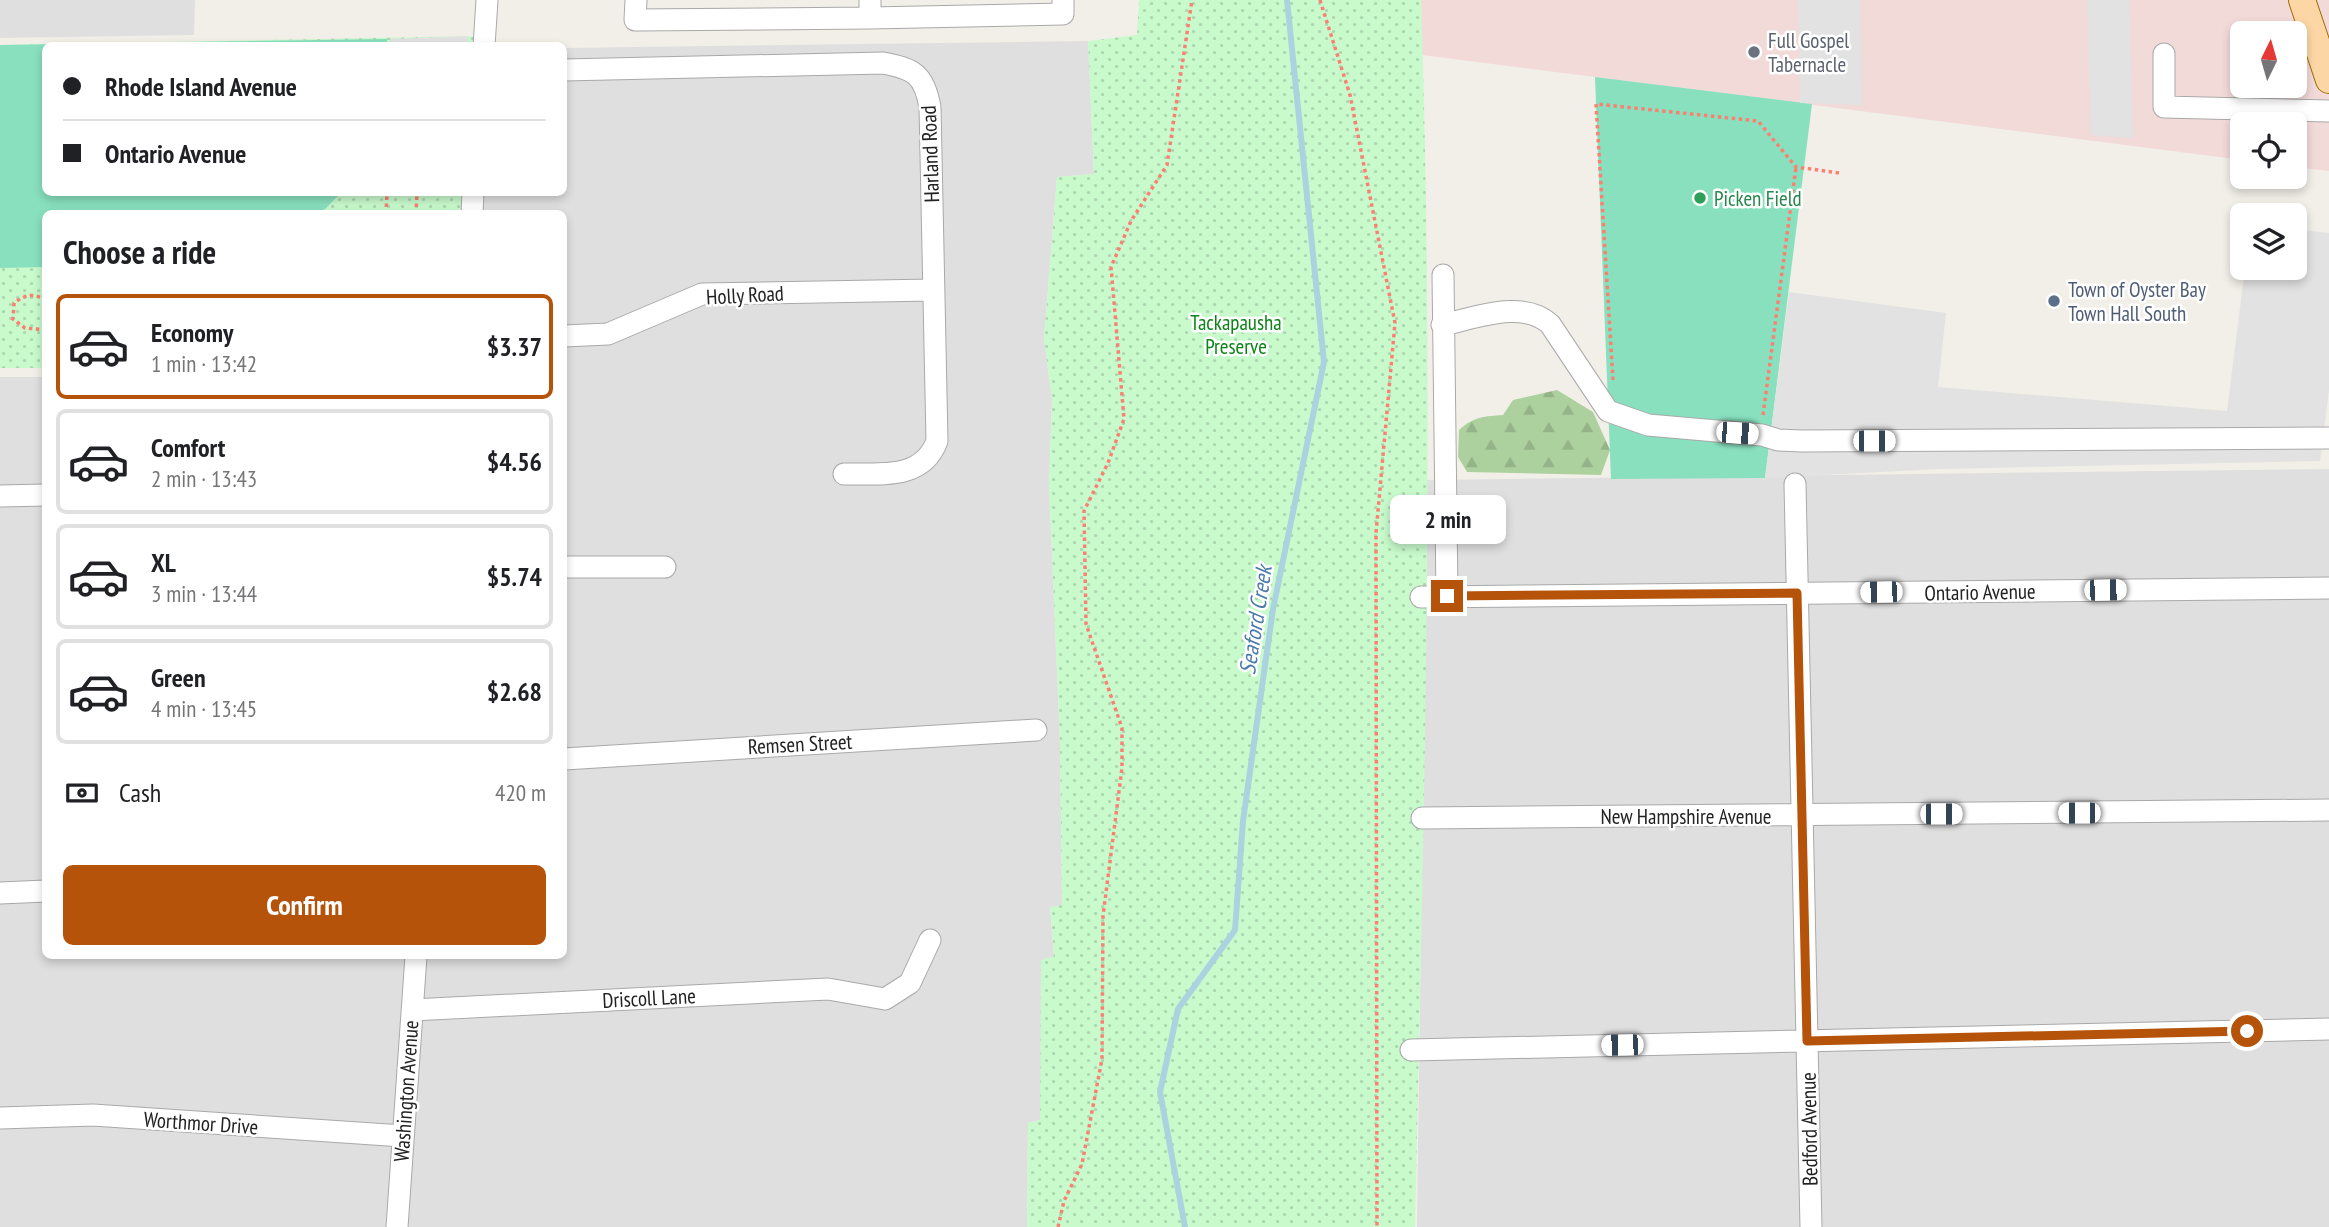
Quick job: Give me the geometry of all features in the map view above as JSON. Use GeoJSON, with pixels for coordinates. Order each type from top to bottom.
{"type":"FeatureCollection","features":[{"type":"Feature","properties":{"kind":"main road"},"geometry":{"type":"LineString","coordinates":[[2302,0],[2329,80]]}},
{"type":"Feature","properties":{"kind":"street"},"geometry":{"type":"LineString","coordinates":[[484,42],[487,0]]}},
{"type":"Feature","properties":{"kind":"street"},"geometry":{"type":"LineString","coordinates":[[636,0],[635,20],[870,9],[1063,14],[1063,0]]}},
{"type":"Feature","properties":{"kind":"street"},"geometry":{"type":"LineString","coordinates":[[2164,54],[2164,107],[2329,111]]}},
{"type":"Feature","properties":{"kind":"street","name":"Harland Road"},"geometry":{"type":"LineString","coordinates":[[567,70],[883,63],[915,73],[926,85],[930,107],[933,290],[939,424],[932,456],[906,472],[844,474]]}},
{"type":"Feature","properties":{"kind":"street"},"geometry":{"type":"LineString","coordinates":[[1443,275],[1447,596]]}},
{"type":"Feature","properties":{"kind":"street","name":"Holly Road"},"geometry":{"type":"LineString","coordinates":[[567,336],[608,334],[702,294],[933,290]]}},
{"type":"Feature","properties":{"kind":"street"},"geometry":{"type":"LineString","coordinates":[[1442,325],[1523,310],[1539,314],[1550,324],[1608,411],[1648,425],[1760,434],[1777,440],[1802,441],[2329,438]]}},
{"type":"Feature","properties":{"kind":"street","name":"Bedford Avenue"},"geometry":{"type":"LineString","coordinates":[[1795,484],[1811,1227]]}},
{"type":"Feature","properties":{"kind":"street"},"geometry":{"type":"LineString","coordinates":[[0,496],[42,495]]}},
{"type":"Feature","properties":{"kind":"street"},"geometry":{"type":"LineString","coordinates":[[567,567],[665,567]]}},
{"type":"Feature","properties":{"kind":"street","name":"Ontario Avenue"},"geometry":{"type":"LineString","coordinates":[[1421,597],[2329,588]]}},
{"type":"Feature","properties":{"kind":"street","name":"Remsen Street"},"geometry":{"type":"LineString","coordinates":[[567,759],[1036,730]]}},
{"type":"Feature","properties":{"kind":"street","name":"New Hampshire Avenue"},"geometry":{"type":"LineString","coordinates":[[1422,818],[2329,810]]}},
{"type":"Feature","properties":{"kind":"street"},"geometry":{"type":"LineString","coordinates":[[0,893],[42,891]]}},
{"type":"Feature","properties":{"kind":"street","name":"Driscoll Lane"},"geometry":{"type":"LineString","coordinates":[[412,1010],[828,989],[885,999],[910,983],[930,940]]}},
{"type":"Feature","properties":{"kind":"street","name":"Washington Avenue"},"geometry":{"type":"LineString","coordinates":[[397,1227],[416,959]]}},
{"type":"Feature","properties":{"kind":"street"},"geometry":{"type":"LineString","coordinates":[[1411,1050],[2329,1029]]}},
{"type":"Feature","properties":{"kind":"street","name":"Worthmor Drive"},"geometry":{"type":"LineString","coordinates":[[0,1118],[93,1115],[403,1136]]}},
{"type":"Feature","properties":{"kind":"path"},"geometry":{"type":"LineString","coordinates":[[1058,1227],[1064,1200],[1082,1164],[1102,1059],[1102,916],[1122,768],[1122,728],[1086,624],[1084,511],[1108,463],[1124,419],[1111,267],[1130,221],[1167,165],[1192,0]]}},
{"type":"Feature","properties":{"kind":"path"},"geometry":{"type":"LineString","coordinates":[[1320,0],[1350,95],[1395,323],[1376,533],[1374,798],[1377,1227]]}},
{"type":"Feature","properties":{"kind":"path"},"geometry":{"type":"LineString","coordinates":[[1615,414],[1596,104],[1758,121],[1796,167],[1840,173]]}},
{"type":"Feature","properties":{"kind":"path"},"geometry":{"type":"LineString","coordinates":[[1760,434],[1796,167]]}},
{"type":"Feature","properties":{"kind":"path"},"geometry":{"type":"LineString","coordinates":[[42,298],[25,295],[14,303],[13,319],[25,328],[42,330]]}},
{"type":"Feature","properties":{"kind":"shaded area"},"geometry":{"type":"Polygon","coordinates":[[[0,0],[195,0],[194,35],[0,38],[0,0]]]}},
{"type":"Feature","properties":{"kind":"shaded area"},"geometry":{"type":"Polygon","coordinates":[[[1421,0],[2329,0],[2329,171],[2307,168],[2307,112],[2230,112],[2230,158],[1422,55],[1421,0]]]}},
{"type":"Feature","properties":{"kind":"shaded area"},"geometry":{"type":"Polygon","coordinates":[[[1798,0],[1860,0],[1862,105],[1800,103],[1798,0]]]}},
{"type":"Feature","properties":{"kind":"shaded area"},"geometry":{"type":"Polygon","coordinates":[[[2087,0],[2129,0],[2133,138],[2091,135],[2087,0]]]}},
{"type":"Feature","properties":{"kind":"shaded area"},"geometry":{"type":"Polygon","coordinates":[[[468,36],[468,42],[390,42],[390,39],[468,36]]]}},
{"type":"Feature","properties":{"kind":"shaded area"},"geometry":{"type":"Polygon","coordinates":[[[1088,41],[1094,174],[1057,177],[1044,338],[1052,399],[1049,485],[1060,743],[1062,905],[1050,908],[1054,957],[1040,1120],[1028,1123],[1027,1227],[0,1227],[0,377],[42,377],[42,959],[567,959],[567,210],[481,210],[483,196],[567,196],[567,48],[1088,41]]]}},
{"type":"Feature","properties":{"kind":"shaded area"},"geometry":{"type":"Polygon","coordinates":[[[2307,230],[2329,233],[2329,390],[2320,461],[1940,469],[1765,478],[1789,292],[1946,313],[1938,387],[2227,411],[2243,280],[2307,280],[2307,230]]]}},
{"type":"Feature","properties":{"kind":"shaded area"},"geometry":{"type":"Polygon","coordinates":[[[2329,469],[2329,1227],[1417,1227],[1427,480],[2329,469]]]}},
{"type":"Feature","properties":{"kind":"green space","name":"Tackapausha Preserve"},"geometry":{"type":"Polygon","coordinates":[[[1139,0],[1421,0],[1428,460],[1425,767],[1415,1227],[1027,1227],[1028,1123],[1040,1120],[1041,960],[1054,956],[1050,907],[1062,905],[1060,743],[1049,485],[1052,399],[1044,338],[1057,177],[1094,174],[1088,41],[1137,35],[1139,0]]]}},
{"type":"Feature","properties":{"kind":"green space"},"geometry":{"type":"Polygon","coordinates":[[[479,36],[479,42],[160,42],[479,36]]]}},
{"type":"Feature","properties":{"kind":"green space"},"geometry":{"type":"Polygon","coordinates":[[[387,39],[387,42],[194,42],[387,39]]]}},
{"type":"Feature","properties":{"kind":"green space"},"geometry":{"type":"Polygon","coordinates":[[[42,44],[42,196],[467,196],[465,210],[42,210],[42,368],[0,368],[0,45],[42,44]]]}},
{"type":"Feature","properties":{"kind":"green space"},"geometry":{"type":"Polygon","coordinates":[[[42,44],[42,196],[338,196],[322,210],[42,210],[42,267],[0,268],[0,45],[42,44]]]}},
{"type":"Feature","properties":{"kind":"green space","name":"Picken Field"},"geometry":{"type":"Polygon","coordinates":[[[1595,77],[1812,104],[1765,478],[1611,479],[1595,77]]]}},
{"type":"Feature","properties":{"kind":"green space"},"geometry":{"type":"Polygon","coordinates":[[[1557,390],[1593,412],[1610,450],[1601,475],[1467,472],[1458,457],[1459,430],[1480,418],[1503,415],[1513,400],[1557,390]]]}},
{"type":"Feature","properties":{"kind":"waterway","name":"Seaford Creek"},"geometry":{"type":"LineString","coordinates":[[1185,1227],[1160,1092],[1178,1009],[1235,930],[1243,821],[1273,609],[1324,362],[1287,0]]}},
{"type":"Feature","properties":{"kind":"place","name":"Full Gospel Tabernacle"},"geometry":{"type":"Point","coordinates":[1754,52]}},
{"type":"Feature","properties":{"kind":"place","name":"Picken Field"},"geometry":{"type":"Point","coordinates":[1700,198]}},
{"type":"Feature","properties":{"kind":"place","name":"Town of Oyster Bay Town Hall South"},"geometry":{"type":"Point","coordinates":[2054,301]}},
{"type":"Feature","properties":{"kind":"route"},"geometry":{"type":"LineString","coordinates":[[1447,596],[1797,593],[1807,1041],[2247,1031]]}}]}
